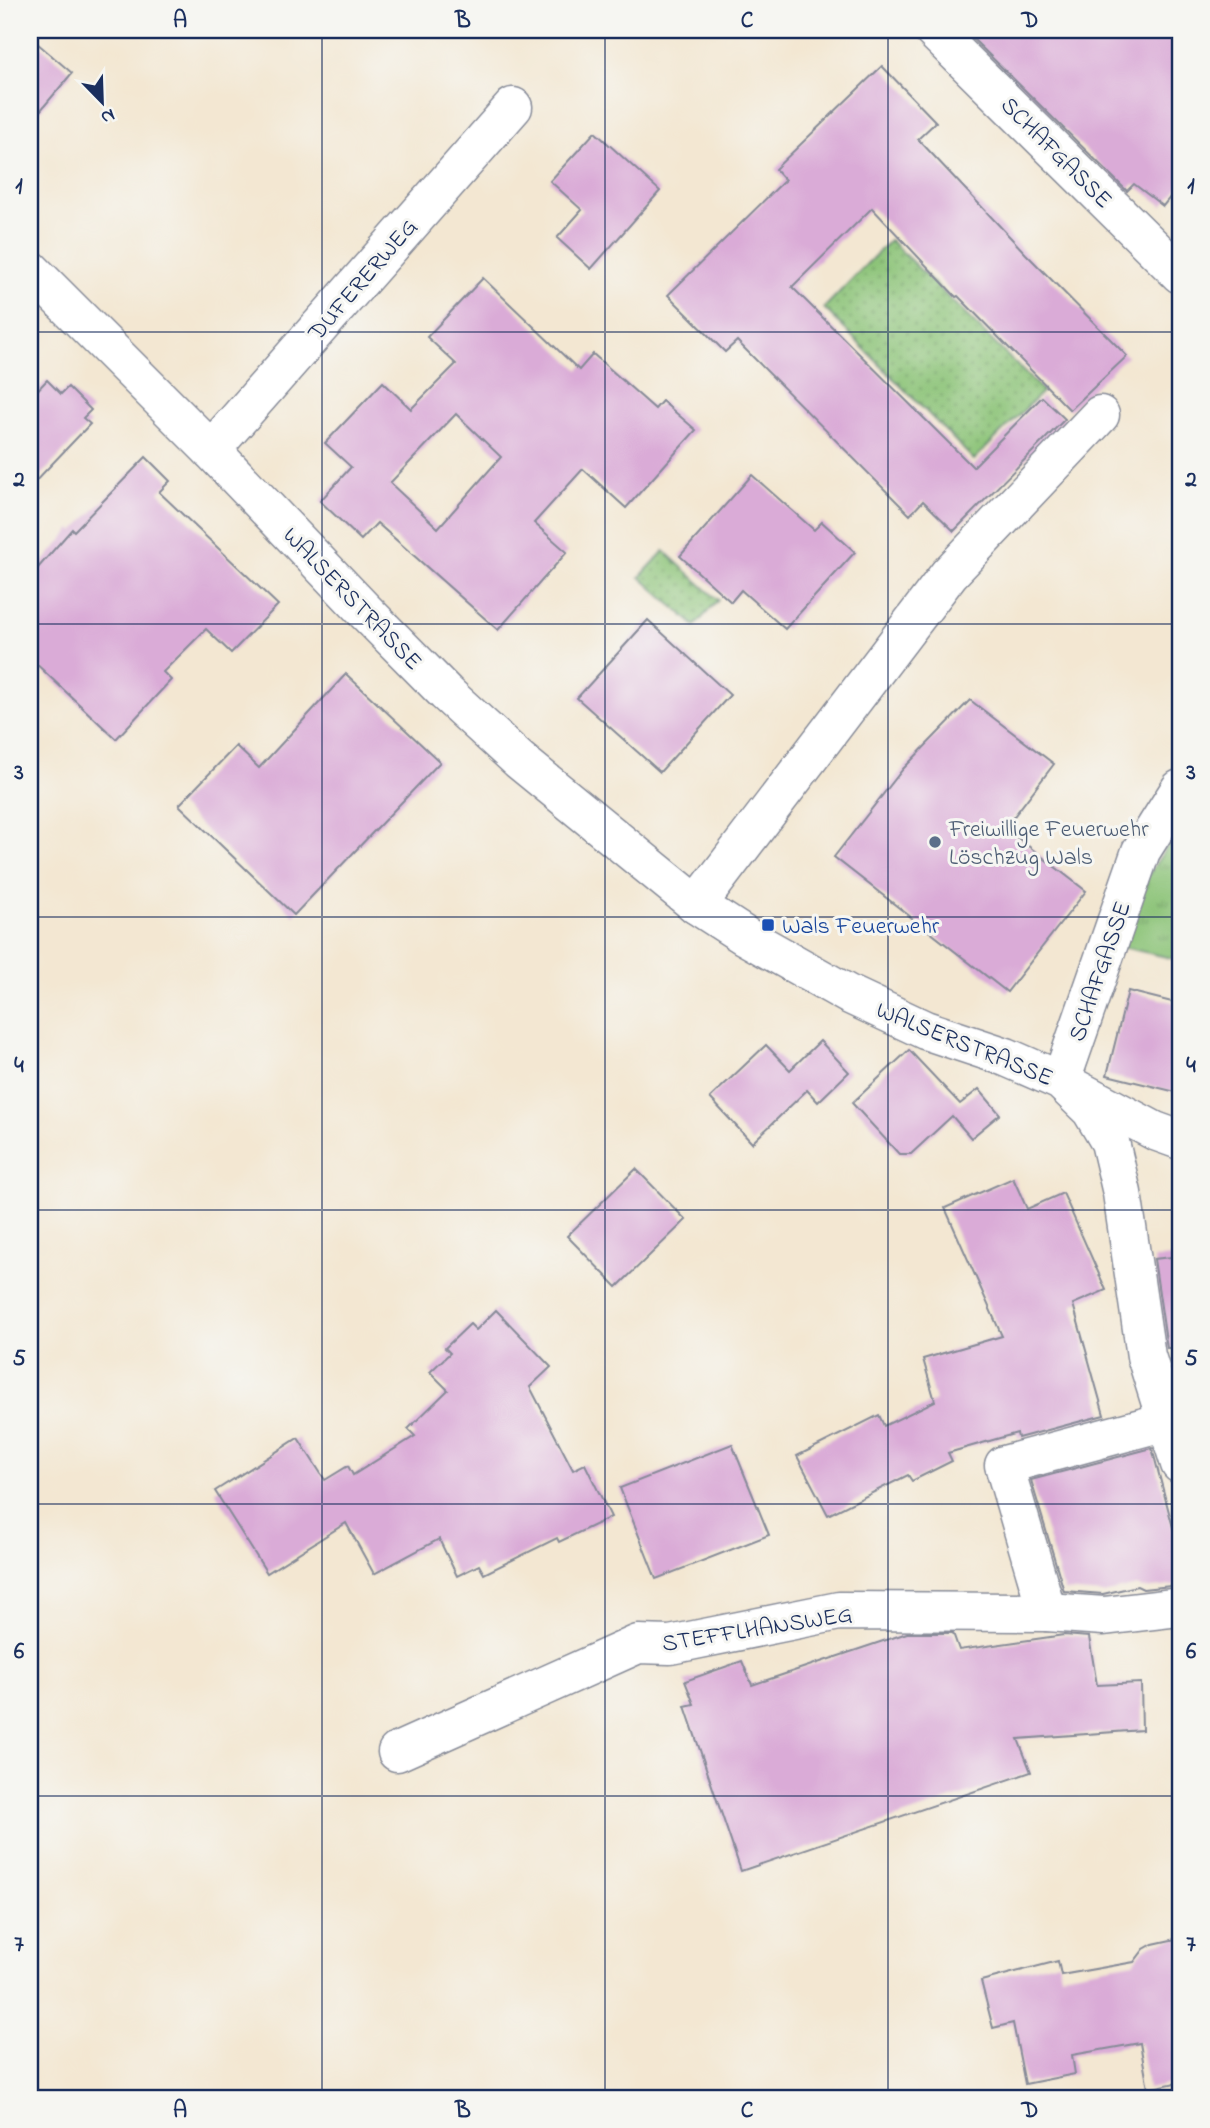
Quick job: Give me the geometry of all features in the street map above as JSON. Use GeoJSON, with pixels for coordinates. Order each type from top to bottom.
{"type":"FeatureCollection","features":[{"type":"Feature","properties":{"kind":"street","name":"SCHAFGASSE"},"geometry":{"type":"LineString","coordinates":[[933,30],[1180,274]]}},
{"type":"Feature","properties":{"kind":"street","name":"DUFERERWEG"},"geometry":{"type":"LineString","coordinates":[[211,450],[513,107]]}},
{"type":"Feature","properties":{"kind":"street","name":"WALSERSTRASSE"},"geometry":{"type":"LineString","coordinates":[[30,269],[211,450],[446,693],[519,760],[697,905],[745,936],[848,994],[925,1030],[1006,1057],[1061,1081],[1091,1110],[1110,1142],[1122,1193],[1146,1356],[1180,1464]]}},
{"type":"Feature","properties":{"kind":"street"},"geometry":{"type":"LineString","coordinates":[[697,905],[949,574],[1100,415]]}},
{"type":"Feature","properties":{"kind":"street","name":"SCHAFGASSE"},"geometry":{"type":"LineString","coordinates":[[1061,1081],[1141,851],[1180,789]]}},
{"type":"Feature","properties":{"kind":"street"},"geometry":{"type":"LineString","coordinates":[[1061,1081],[1155,1131],[1180,1140]]}},
{"type":"Feature","properties":{"kind":"street"},"geometry":{"type":"LineString","coordinates":[[1047,1612],[1004,1465],[1167,1421]]}},
{"type":"Feature","properties":{"kind":"street","name":"STEFFLHANSWEG"},"geometry":{"type":"LineString","coordinates":[[397,1752],[638,1644],[670,1644],[839,1611],[1047,1612],[1104,1616],[1180,1607]]}},
{"type":"Feature","properties":{"kind":"green space"},"geometry":{"type":"Polygon","coordinates":[[[890,240],[1043,391],[974,460],[824,308],[890,240]]]}},
{"type":"Feature","properties":{"kind":"green space"},"geometry":{"type":"Polygon","coordinates":[[[664,551],[718,600],[695,626],[640,577],[664,551]]]}},
{"type":"Feature","properties":{"kind":"green space"},"geometry":{"type":"Polygon","coordinates":[[[1180,827],[1180,960],[1122,947],[1147,877],[1180,827]]]}},
{"type":"Feature","properties":{"kind":"building"},"geometry":{"type":"Polygon","coordinates":[[[964,30],[1180,30],[1180,185],[1163,206],[1134,184],[1127,191],[964,30]]]}},
{"type":"Feature","properties":{"kind":"building"},"geometry":{"type":"Polygon","coordinates":[[[30,37],[72,73],[30,123],[30,37]]]}},
{"type":"Feature","properties":{"kind":"building"},"geometry":{"type":"Polygon","coordinates":[[[882,66],[936,122],[918,139],[1127,356],[1070,410],[958,296],[956,297],[872,208],[792,287],[973,467],[1042,397],[1065,419],[954,531],[923,501],[910,515],[737,341],[725,352],[668,295],[785,180],[775,169],[882,66]]]}},
{"type":"Feature","properties":{"kind":"building"},"geometry":{"type":"Polygon","coordinates":[[[595,132],[660,191],[591,269],[557,238],[582,210],[550,181],[595,132]]]}},
{"type":"Feature","properties":{"kind":"building"},"geometry":{"type":"Polygon","coordinates":[[[483,278],[579,370],[593,354],[655,409],[662,401],[696,430],[626,508],[583,469],[534,523],[567,552],[498,630],[377,523],[361,540],[320,501],[351,467],[325,443],[383,382],[411,409],[456,364],[427,337],[483,278]],[[456,414],[390,483],[438,528],[501,457],[456,414]]]}},
{"type":"Feature","properties":{"kind":"building"},"geometry":{"type":"Polygon","coordinates":[[[47,380],[61,394],[68,387],[91,410],[83,418],[90,424],[30,487],[30,398],[47,380]]]}},
{"type":"Feature","properties":{"kind":"building"},"geometry":{"type":"Polygon","coordinates":[[[146,457],[170,481],[159,492],[278,605],[231,653],[206,629],[163,672],[171,680],[116,739],[30,658],[30,577],[72,529],[74,531],[146,457]]]}},
{"type":"Feature","properties":{"kind":"building"},"geometry":{"type":"Polygon","coordinates":[[[752,475],[814,530],[822,522],[855,552],[785,629],[741,590],[731,602],[680,556],[752,475]]]}},
{"type":"Feature","properties":{"kind":"building"},"geometry":{"type":"Polygon","coordinates":[[[648,620],[730,695],[660,772],[577,698],[648,620]]]}},
{"type":"Feature","properties":{"kind":"building"},"geometry":{"type":"Polygon","coordinates":[[[346,674],[440,762],[294,915],[179,805],[236,746],[259,768],[346,674]]]}},
{"type":"Feature","properties":{"kind":"building","name":"Freiwillige Feuerwehr Löschzug Wals"},"geometry":{"type":"Polygon","coordinates":[[[970,700],[1054,764],[1005,828],[1086,891],[1007,992],[834,857],[903,769],[970,700]]]}},
{"type":"Feature","properties":{"kind":"building"},"geometry":{"type":"Polygon","coordinates":[[[1128,991],[1180,1004],[1180,1093],[1107,1075],[1128,991]]]}},
{"type":"Feature","properties":{"kind":"building"},"geometry":{"type":"Polygon","coordinates":[[[820,1041],[849,1072],[818,1102],[807,1090],[752,1143],[710,1098],[766,1045],[790,1070],[820,1041]]]}},
{"type":"Feature","properties":{"kind":"building"},"geometry":{"type":"Polygon","coordinates":[[[909,1050],[960,1104],[979,1089],[1000,1114],[971,1138],[952,1116],[911,1154],[899,1154],[852,1103],[909,1050]]]}},
{"type":"Feature","properties":{"kind":"building"},"geometry":{"type":"Polygon","coordinates":[[[636,1169],[686,1220],[617,1287],[567,1236],[636,1169]]]}},
{"type":"Feature","properties":{"kind":"building"},"geometry":{"type":"Polygon","coordinates":[[[1013,1178],[1027,1209],[1063,1193],[1106,1290],[1073,1304],[1104,1415],[1018,1438],[1017,1433],[948,1453],[952,1461],[912,1481],[908,1475],[828,1515],[797,1456],[879,1415],[884,1426],[935,1401],[923,1359],[1002,1336],[945,1208],[1013,1178]]]}},
{"type":"Feature","properties":{"kind":"building"},"geometry":{"type":"Polygon","coordinates":[[[1180,1256],[1180,1348],[1167,1348],[1154,1259],[1180,1256]]]}},
{"type":"Feature","properties":{"kind":"building"},"geometry":{"type":"Polygon","coordinates":[[[496,1310],[551,1367],[530,1387],[573,1470],[585,1464],[611,1517],[559,1542],[557,1538],[484,1574],[479,1565],[457,1576],[439,1539],[374,1574],[346,1523],[267,1573],[215,1491],[298,1438],[325,1480],[348,1466],[353,1475],[415,1436],[408,1429],[448,1390],[430,1372],[450,1353],[445,1348],[470,1324],[476,1330],[496,1310]]]}},
{"type":"Feature","properties":{"kind":"building"},"geometry":{"type":"Polygon","coordinates":[[[732,1444],[769,1535],[656,1579],[620,1488],[732,1444]]]}},
{"type":"Feature","properties":{"kind":"building"},"geometry":{"type":"Polygon","coordinates":[[[1152,1448],[1180,1554],[1180,1585],[1143,1589],[1137,1586],[1103,1594],[1064,1591],[1031,1480],[1152,1448]]]}},
{"type":"Feature","properties":{"kind":"building"},"geometry":{"type":"Polygon","coordinates":[[[907,1633],[953,1633],[959,1650],[1064,1635],[1089,1637],[1097,1685],[1141,1683],[1142,1730],[1018,1739],[1031,1772],[741,1871],[685,1706],[694,1704],[685,1681],[742,1661],[752,1685],[907,1633]]]}},
{"type":"Feature","properties":{"kind":"building"},"geometry":{"type":"Polygon","coordinates":[[[1180,1938],[1180,2082],[1148,2089],[1140,2043],[1072,2055],[1075,2074],[1025,2084],[1013,2023],[993,2028],[981,1981],[1058,1961],[1061,1975],[1134,1962],[1144,1949],[1153,1944],[1180,1938]]]}},
{"type":"Feature","properties":{"kind":"place","name":"Freiwillige Feuerwehr Löschzug Wals"},"geometry":{"type":"Point","coordinates":[935,842]}},
{"type":"Feature","properties":{"kind":"place","name":"Wals Feuerwehr"},"geometry":{"type":"Point","coordinates":[768,925]}}]}
